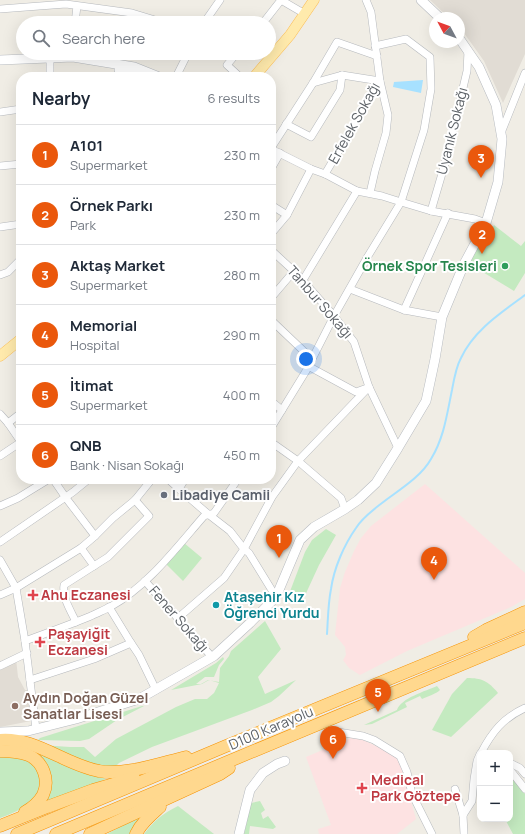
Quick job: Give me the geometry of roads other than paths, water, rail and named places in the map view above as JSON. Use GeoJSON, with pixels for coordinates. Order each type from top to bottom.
{"type":"FeatureCollection","features":[{"type":"Feature","properties":{"kind":"highway"},"geometry":{"type":"LineString","coordinates":[[435,660],[486,630],[525,612]]}},
{"type":"Feature","properties":{"kind":"highway","name":"D100 Karayolu"},"geometry":{"type":"LineString","coordinates":[[17,834],[525,623]]}},
{"type":"Feature","properties":{"kind":"highway","name":"D100 Karayolu"},"geometry":{"type":"LineString","coordinates":[[56,834],[525,638]]}},
{"type":"Feature","properties":{"kind":"highway"},"geometry":{"type":"LineString","coordinates":[[0,740],[19,741],[33,745],[78,766],[100,772],[134,770],[226,746]]}},
{"type":"Feature","properties":{"kind":"highway"},"geometry":{"type":"LineString","coordinates":[[0,826],[93,790],[226,746]]}},
{"type":"Feature","properties":{"kind":"highway"},"geometry":{"type":"LineString","coordinates":[[90,834],[220,774],[263,748]]}},
{"type":"Feature","properties":{"kind":"highway"},"geometry":{"type":"LineString","coordinates":[[0,751],[27,755],[34,759],[44,771],[46,779],[43,794],[38,801],[32,808],[12,821]]}},
{"type":"Feature","properties":{"kind":"highway"},"geometry":{"type":"LineString","coordinates":[[136,834],[147,818],[178,793]]}},
{"type":"Feature","properties":{"kind":"main road"},"geometry":{"type":"LineString","coordinates":[[276,51],[306,14],[314,0]]}},
{"type":"Feature","properties":{"kind":"main road"},"geometry":{"type":"LineString","coordinates":[[258,72],[269,60]]}},
{"type":"Feature","properties":{"kind":"main road"},"geometry":{"type":"LineString","coordinates":[[0,356],[16,342]]}},
{"type":"Feature","properties":{"kind":"street"},"geometry":{"type":"LineString","coordinates":[[209,16],[220,0]]}},
{"type":"Feature","properties":{"kind":"street"},"geometry":{"type":"LineString","coordinates":[[268,16],[281,0],[306,14]]}},
{"type":"Feature","properties":{"kind":"street","name":"Erfelek Sokağı"},"geometry":{"type":"LineString","coordinates":[[325,174],[380,81],[371,12],[366,0]]}},
{"type":"Feature","properties":{"kind":"street"},"geometry":{"type":"LineString","coordinates":[[421,0],[434,12]]}},
{"type":"Feature","properties":{"kind":"street"},"geometry":{"type":"LineString","coordinates":[[0,9],[65,2],[77,6],[132,13],[142,16]]}},
{"type":"Feature","properties":{"kind":"street"},"geometry":{"type":"LineString","coordinates":[[76,16],[77,6]]}},
{"type":"Feature","properties":{"kind":"street"},"geometry":{"type":"LineString","coordinates":[[276,420],[312,359],[334,316],[368,256],[401,202],[424,130],[431,89],[430,57],[406,39],[375,46]]}},
{"type":"Feature","properties":{"kind":"street"},"geometry":{"type":"LineString","coordinates":[[276,141],[337,42],[377,56]]}},
{"type":"Feature","properties":{"kind":"street"},"geometry":{"type":"LineString","coordinates":[[0,732],[28,731],[76,719],[139,699],[212,657],[276,597],[300,540],[314,527],[358,500],[376,483],[426,401],[442,317],[464,264],[486,223],[498,182],[502,139],[496,105],[479,67],[465,47]]}},
{"type":"Feature","properties":{"kind":"street","name":"Uyanık Sokağı"},"geometry":{"type":"LineString","coordinates":[[431,211],[446,160],[467,72],[468,51]]}},
{"type":"Feature","properties":{"kind":"street"},"geometry":{"type":"LineString","coordinates":[[0,60],[16,59]]}},
{"type":"Feature","properties":{"kind":"street"},"geometry":{"type":"LineString","coordinates":[[98,60],[134,67],[146,72]]}},
{"type":"Feature","properties":{"kind":"street"},"geometry":{"type":"LineString","coordinates":[[178,72],[184,60]]}},
{"type":"Feature","properties":{"kind":"street"},"geometry":{"type":"LineString","coordinates":[[232,60],[227,65],[235,72]]}},
{"type":"Feature","properties":{"kind":"street"},"geometry":{"type":"LineString","coordinates":[[0,66],[50,62],[84,64],[129,72]]}},
{"type":"Feature","properties":{"kind":"street"},"geometry":{"type":"LineString","coordinates":[[50,62],[50,72]]}},
{"type":"Feature","properties":{"kind":"street"},"geometry":{"type":"LineString","coordinates":[[501,133],[525,73]]}},
{"type":"Feature","properties":{"kind":"street"},"geometry":{"type":"LineString","coordinates":[[313,83],[342,75],[380,81],[388,115],[386,133],[370,193]]}},
{"type":"Feature","properties":{"kind":"street"},"geometry":{"type":"LineString","coordinates":[[286,124],[311,137],[340,90],[342,75]]}},
{"type":"Feature","properties":{"kind":"street"},"geometry":{"type":"LineString","coordinates":[[0,112],[16,110]]}},
{"type":"Feature","properties":{"kind":"street"},"geometry":{"type":"LineString","coordinates":[[276,152],[311,169],[325,174],[357,191],[382,196],[431,211],[448,213],[486,223]]}},
{"type":"Feature","properties":{"kind":"street"},"geometry":{"type":"LineString","coordinates":[[276,161],[280,154]]}},
{"type":"Feature","properties":{"kind":"street"},"geometry":{"type":"LineString","coordinates":[[0,166],[16,164]]}},
{"type":"Feature","properties":{"kind":"street"},"geometry":{"type":"LineString","coordinates":[[276,228],[287,215],[311,169]]}},
{"type":"Feature","properties":{"kind":"street"},"geometry":{"type":"LineString","coordinates":[[303,280],[357,191]]}},
{"type":"Feature","properties":{"kind":"street"},"geometry":{"type":"LineString","coordinates":[[276,208],[287,215]]}},
{"type":"Feature","properties":{"kind":"street"},"geometry":{"type":"LineString","coordinates":[[404,310],[448,213]]}},
{"type":"Feature","properties":{"kind":"street"},"geometry":{"type":"LineString","coordinates":[[0,227],[16,225]]}},
{"type":"Feature","properties":{"kind":"street","name":"Tanbur Sokağı"},"geometry":{"type":"LineString","coordinates":[[276,255],[303,280],[354,342],[369,387],[398,448]]}},
{"type":"Feature","properties":{"kind":"street"},"geometry":{"type":"LineString","coordinates":[[0,275],[8,272],[16,265]]}},
{"type":"Feature","properties":{"kind":"street"},"geometry":{"type":"LineString","coordinates":[[276,292],[294,271]]}},
{"type":"Feature","properties":{"kind":"street"},"geometry":{"type":"LineString","coordinates":[[350,289],[404,310],[442,317]]}},
{"type":"Feature","properties":{"kind":"street"},"geometry":{"type":"LineString","coordinates":[[276,325],[312,359]]}},
{"type":"Feature","properties":{"kind":"street"},"geometry":{"type":"LineString","coordinates":[[308,366],[356,392],[369,387]]}},
{"type":"Feature","properties":{"kind":"street"},"geometry":{"type":"LineString","coordinates":[[178,618],[224,578],[244,549],[272,497],[298,461],[369,387]]}},
{"type":"Feature","properties":{"kind":"street"},"geometry":{"type":"LineString","coordinates":[[276,405],[282,410]]}},
{"type":"Feature","properties":{"kind":"street"},"geometry":{"type":"LineString","coordinates":[[0,414],[8,422],[16,434]]}},
{"type":"Feature","properties":{"kind":"street"},"geometry":{"type":"LineString","coordinates":[[8,422],[16,416]]}},
{"type":"Feature","properties":{"kind":"street"},"geometry":{"type":"LineString","coordinates":[[0,456],[16,445]]}},
{"type":"Feature","properties":{"kind":"street"},"geometry":{"type":"LineString","coordinates":[[276,446],[298,461],[341,498],[345,509]]}},
{"type":"Feature","properties":{"kind":"street"},"geometry":{"type":"LineString","coordinates":[[0,506],[18,498],[41,484]]}},
{"type":"Feature","properties":{"kind":"street"},"geometry":{"type":"LineString","coordinates":[[56,484],[96,536]]}},
{"type":"Feature","properties":{"kind":"street"},"geometry":{"type":"LineString","coordinates":[[0,542],[66,498],[83,484]]}},
{"type":"Feature","properties":{"kind":"street"},"geometry":{"type":"LineString","coordinates":[[0,595],[16,588],[81,548],[135,500],[148,484]]}},
{"type":"Feature","properties":{"kind":"street"},"geometry":{"type":"LineString","coordinates":[[173,484],[208,514],[230,530],[244,549],[249,553],[276,597]]}},
{"type":"Feature","properties":{"kind":"street"},"geometry":{"type":"LineString","coordinates":[[178,489],[182,484]]}},
{"type":"Feature","properties":{"kind":"street"},"geometry":{"type":"LineString","coordinates":[[25,641],[76,622],[122,600],[155,572],[204,516],[214,513],[234,484]]}},
{"type":"Feature","properties":{"kind":"street"},"geometry":{"type":"LineString","coordinates":[[76,622],[64,595],[64,586],[109,556],[149,516],[135,500]]}},
{"type":"Feature","properties":{"kind":"street"},"geometry":{"type":"LineString","coordinates":[[81,548],[94,566]]}},
{"type":"Feature","properties":{"kind":"street"},"geometry":{"type":"LineString","coordinates":[[0,560],[16,588],[27,654],[36,729]]}},
{"type":"Feature","properties":{"kind":"street","name":"Fener Sokağı"},"geometry":{"type":"LineString","coordinates":[[145,581],[212,657]]}},
{"type":"Feature","properties":{"kind":"street"},"geometry":{"type":"LineString","coordinates":[[109,607],[139,655],[156,690]]}},
{"type":"Feature","properties":{"kind":"street"},"geometry":{"type":"LineString","coordinates":[[30,680],[94,659],[131,643]]}},
{"type":"Feature","properties":{"kind":"street"},"geometry":{"type":"LineString","coordinates":[[0,666],[27,654]]}},
{"type":"Feature","properties":{"kind":"street"},"geometry":{"type":"LineString","coordinates":[[482,750],[487,740],[501,723],[516,712],[525,708]]}},
{"type":"Feature","properties":{"kind":"street"},"geometry":{"type":"LineString","coordinates":[[338,732],[363,736],[374,740],[400,756],[407,772],[412,794],[432,834]]}},
{"type":"Feature","properties":{"kind":"street"},"geometry":{"type":"LineString","coordinates":[[463,815],[472,801],[477,759]]}},
{"type":"Feature","properties":{"kind":"street"},"geometry":{"type":"LineString","coordinates":[[239,834],[250,790],[264,773],[277,764],[285,761]]}},
{"type":"Feature","properties":{"kind":"street"},"geometry":{"type":"LineString","coordinates":[[513,764],[520,768],[525,774]]}},
{"type":"Feature","properties":{"kind":"street"},"geometry":{"type":"LineString","coordinates":[[513,774],[525,789]]}},
{"type":"Feature","properties":{"kind":"street"},"geometry":{"type":"LineString","coordinates":[[455,789],[463,815],[464,834]]}},
{"type":"Feature","properties":{"kind":"water"},"geometry":{"type":"Polygon","coordinates":[[[423,80],[421,93],[393,87],[394,82],[423,80]]]}},
{"type":"Feature","properties":{"kind":"waterway"},"geometry":{"type":"LineString","coordinates":[[327,634],[329,600],[334,573],[340,557],[358,524],[368,514],[409,483],[427,466],[442,434],[447,417],[456,369],[466,348],[489,323],[525,295]]}},
{"type":"Feature","properties":{"kind":"place","name":"Aktaş Market"},"geometry":{"type":"Point","coordinates":[481,178]}},
{"type":"Feature","properties":{"kind":"place","name":"Örnek Parkı"},"geometry":{"type":"Point","coordinates":[482,254]}},
{"type":"Feature","properties":{"kind":"place","name":"Örnek Spor Tesisleri"},"geometry":{"type":"Point","coordinates":[505,266]}},
{"type":"Feature","properties":{"kind":"place","name":"Libadiye Camii"},"geometry":{"type":"Point","coordinates":[164,495]}},
{"type":"Feature","properties":{"kind":"place","name":"A101"},"geometry":{"type":"Point","coordinates":[279,558]}},
{"type":"Feature","properties":{"kind":"place","name":"Memorial"},"geometry":{"type":"Point","coordinates":[434,580]}},
{"type":"Feature","properties":{"kind":"place","name":"Ahu Eczanesi"},"geometry":{"type":"Point","coordinates":[33,595]}},
{"type":"Feature","properties":{"kind":"place","name":"Ataşehir Kız Öğrenci Yurdu"},"geometry":{"type":"Point","coordinates":[216,605]}},
{"type":"Feature","properties":{"kind":"place","name":"Paşayiğit Eczanesi"},"geometry":{"type":"Point","coordinates":[40,642]}},
{"type":"Feature","properties":{"kind":"place","name":"Aydın Doğan Güzel Sanatlar Lisesi"},"geometry":{"type":"Point","coordinates":[15,706]}},
{"type":"Feature","properties":{"kind":"place","name":"İtimat"},"geometry":{"type":"Point","coordinates":[378,712]}},
{"type":"Feature","properties":{"kind":"place","name":"QNB"},"geometry":{"type":"Point","coordinates":[333,759]}},
{"type":"Feature","properties":{"kind":"place","name":"Medical Park Göztepe"},"geometry":{"type":"Point","coordinates":[362,788]}}]}
